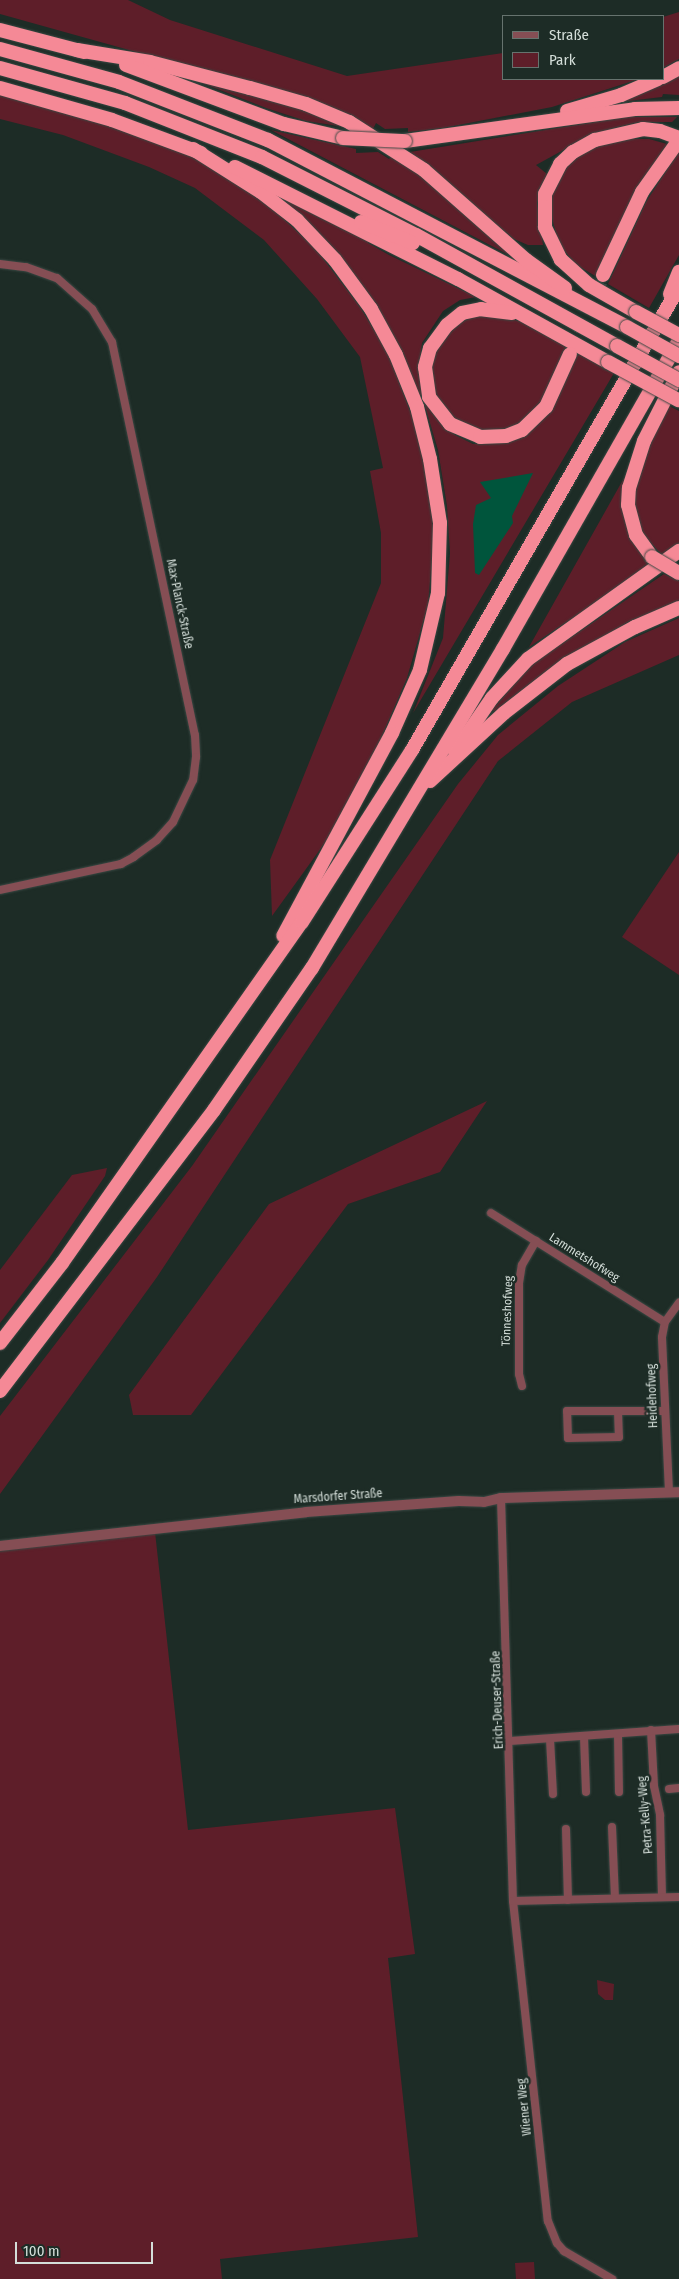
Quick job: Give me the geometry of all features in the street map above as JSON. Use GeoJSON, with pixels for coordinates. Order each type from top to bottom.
{"type":"FeatureCollection","features":[{"type":"Feature","properties":{"kind":"highway"},"geometry":{"type":"LineString","coordinates":[[0,30],[77,50],[142,70],[284,124],[344,138],[405,141],[635,108],[677,108]]}},
{"type":"Feature","properties":{"kind":"highway"},"geometry":{"type":"LineString","coordinates":[[0,49],[119,82],[268,140],[679,356]]}},
{"type":"Feature","properties":{"kind":"highway"},"geometry":{"type":"LineString","coordinates":[[77,50],[150,62],[285,97],[357,126],[424,170],[526,260],[607,317]]}},
{"type":"Feature","properties":{"kind":"highway"},"geometry":{"type":"LineString","coordinates":[[0,68],[94,93],[217,138],[328,189],[679,380]]}},
{"type":"Feature","properties":{"kind":"highway"},"geometry":{"type":"LineString","coordinates":[[664,76],[679,68]]}},
{"type":"Feature","properties":{"kind":"highway"},"geometry":{"type":"LineString","coordinates":[[505,128],[606,100],[656,80]]}},
{"type":"Feature","properties":{"kind":"highway"},"geometry":{"type":"LineString","coordinates":[[0,88],[112,120],[193,150],[318,206],[480,272]]}},
{"type":"Feature","properties":{"kind":"highway"},"geometry":{"type":"LineString","coordinates":[[603,275],[642,192],[677,137],[635,129],[587,144],[560,164],[545,194],[545,228],[561,260],[589,285],[679,335]]}},
{"type":"Feature","properties":{"kind":"highway"},"geometry":{"type":"LineString","coordinates":[[193,150],[261,192],[296,220],[335,260],[371,309],[396,355],[417,407],[430,458],[440,523],[440,562],[435,610],[411,691],[258,982]]}},
{"type":"Feature","properties":{"kind":"highway"},"geometry":{"type":"LineString","coordinates":[[318,206],[679,401]]}},
{"type":"Feature","properties":{"kind":"highway"},"geometry":{"type":"LineString","coordinates":[[656,327],[679,272]]}},
{"type":"Feature","properties":{"kind":"highway"},"geometry":{"type":"LineString","coordinates":[[0,1343],[62,1263],[302,922],[412,750],[679,287]]}},
{"type":"Feature","properties":{"kind":"highway"},"geometry":{"type":"LineString","coordinates":[[525,317],[499,310],[472,310],[454,319],[438,336],[426,358],[426,382],[435,406],[450,424],[480,437],[506,436],[522,430],[546,407],[570,354]]}},
{"type":"Feature","properties":{"kind":"highway"},"geometry":{"type":"LineString","coordinates":[[0,1391],[214,1110],[312,968],[565,544],[679,341]]}},
{"type":"Feature","properties":{"kind":"highway"},"geometry":{"type":"LineString","coordinates":[[679,372],[640,448],[629,488],[628,505],[636,535],[652,557],[679,573]]}},
{"type":"Feature","properties":{"kind":"highway"},"geometry":{"type":"LineString","coordinates":[[448,764],[492,698],[528,659],[679,551]]}},
{"type":"Feature","properties":{"kind":"highway"},"geometry":{"type":"LineString","coordinates":[[415,796],[518,701],[567,664],[636,626],[679,608]]}},
{"type":"Feature","properties":{"kind":"street","name":"Max-Planck-Straße"},"geometry":{"type":"LineString","coordinates":[[0,264],[26,267],[57,278],[92,309],[112,342],[195,735],[196,757],[193,780],[172,822],[157,840],[134,857],[121,864],[0,890]]}},
{"type":"Feature","properties":{"kind":"street","name":"Lammetshofweg"},"geometry":{"type":"LineString","coordinates":[[491,1213],[665,1322]]}},
{"type":"Feature","properties":{"kind":"street","name":"Tönneshofweg"},"geometry":{"type":"LineString","coordinates":[[522,1386],[519,1374],[519,1283],[522,1265],[536,1241]]}},
{"type":"Feature","properties":{"kind":"street"},"geometry":{"type":"LineString","coordinates":[[665,1322],[679,1303]]}},
{"type":"Feature","properties":{"kind":"street","name":"Heidehofweg"},"geometry":{"type":"LineString","coordinates":[[665,1322],[662,1337],[664,1410],[674,1492]]}},
{"type":"Feature","properties":{"kind":"street"},"geometry":{"type":"LineString","coordinates":[[618,1411],[619,1437],[568,1438],[567,1412],[664,1410]]}},
{"type":"Feature","properties":{"kind":"street","name":"Marsdorfer Straße"},"geometry":{"type":"LineString","coordinates":[[0,1546],[211,1520],[459,1500],[484,1502],[501,1498],[674,1492]]}},
{"type":"Feature","properties":{"kind":"street","name":"Erich-Deuser-Straße"},"geometry":{"type":"LineString","coordinates":[[501,1498],[510,1741],[513,1901]]}},
{"type":"Feature","properties":{"kind":"street"},"geometry":{"type":"LineString","coordinates":[[510,1741],[618,1735],[651,1730],[679,1729]]}},
{"type":"Feature","properties":{"kind":"street","name":"Petra-Kelly-Weg"},"geometry":{"type":"LineString","coordinates":[[651,1730],[654,1786],[660,1815],[662,1897]]}},
{"type":"Feature","properties":{"kind":"street"},"geometry":{"type":"LineString","coordinates":[[618,1735],[619,1792]]}},
{"type":"Feature","properties":{"kind":"street"},"geometry":{"type":"LineString","coordinates":[[584,1737],[586,1792]]}},
{"type":"Feature","properties":{"kind":"street"},"geometry":{"type":"LineString","coordinates":[[550,1738],[552,1794]]}},
{"type":"Feature","properties":{"kind":"street"},"geometry":{"type":"LineString","coordinates":[[669,1789],[679,1788]]}},
{"type":"Feature","properties":{"kind":"street"},"geometry":{"type":"LineString","coordinates":[[612,1827],[615,1898]]}},
{"type":"Feature","properties":{"kind":"street"},"geometry":{"type":"LineString","coordinates":[[566,1829],[568,1900]]}},
{"type":"Feature","properties":{"kind":"street"},"geometry":{"type":"LineString","coordinates":[[513,1901],[679,1897]]}},
{"type":"Feature","properties":{"kind":"street","name":"Wiener Weg"},"geometry":{"type":"LineString","coordinates":[[513,1901],[548,2221],[557,2243],[564,2251],[612,2279]]}},
{"type":"Feature","properties":{"kind":"green space"},"geometry":{"type":"Polygon","coordinates":[[[0,0],[128,0],[170,20],[347,76],[502,53],[502,80],[636,80],[552,107],[443,128],[408,132],[408,128],[385,129],[376,123],[373,129],[215,74],[0,14],[0,0]]]}},
{"type":"Feature","properties":{"kind":"green space"},"geometry":{"type":"Polygon","coordinates":[[[679,12],[679,59],[664,67],[664,17],[679,12]]]}},
{"type":"Feature","properties":{"kind":"green space"},"geometry":{"type":"Polygon","coordinates":[[[679,73],[679,95],[663,94],[662,97],[620,102],[679,73]]]}},
{"type":"Feature","properties":{"kind":"green space"},"geometry":{"type":"Polygon","coordinates":[[[184,76],[287,103],[345,127],[306,121],[266,108],[184,76]]]}},
{"type":"Feature","properties":{"kind":"green space"},"geometry":{"type":"Polygon","coordinates":[[[0,95],[96,120],[194,157],[252,190],[315,248],[360,307],[387,351],[422,442],[434,534],[428,605],[407,678],[376,750],[337,826],[272,916],[270,860],[381,583],[381,533],[370,471],[383,468],[360,357],[317,299],[264,240],[195,188],[149,167],[63,135],[0,119],[0,95]]]}},
{"type":"Feature","properties":{"kind":"green space"},"geometry":{"type":"Polygon","coordinates":[[[626,117],[677,117],[672,122],[639,122],[589,136],[536,165],[547,174],[537,203],[543,245],[528,245],[514,239],[410,152],[626,117]]]}},
{"type":"Feature","properties":{"kind":"green space"},"geometry":{"type":"Polygon","coordinates":[[[271,130],[356,149],[356,153],[378,152],[389,159],[394,153],[415,168],[509,251],[507,254],[271,130]]]}},
{"type":"Feature","properties":{"kind":"green space"},"geometry":{"type":"Polygon","coordinates":[[[623,139],[649,139],[667,144],[627,209],[597,277],[577,265],[559,245],[550,210],[553,187],[562,169],[578,155],[594,146],[623,139]]]}},
{"type":"Feature","properties":{"kind":"green space"},"geometry":{"type":"Polygon","coordinates":[[[679,151],[679,255],[649,308],[608,284],[646,202],[679,151]]]}},
{"type":"Feature","properties":{"kind":"green space"},"geometry":{"type":"Polygon","coordinates":[[[263,185],[369,239],[368,243],[389,255],[476,297],[460,300],[443,311],[422,343],[419,365],[422,395],[437,419],[455,435],[473,444],[501,443],[529,433],[551,411],[577,352],[614,373],[413,713],[443,638],[450,553],[447,506],[438,450],[422,396],[419,396],[385,325],[263,185]]]}},
{"type":"Feature","properties":{"kind":"green space"},"geometry":{"type":"Polygon","coordinates":[[[492,314],[526,323],[568,345],[552,385],[529,419],[505,431],[477,430],[453,419],[434,393],[431,375],[433,359],[440,341],[453,327],[473,316],[492,314]]]}},
{"type":"Feature","properties":{"kind":"green space"},"geometry":{"type":"Polygon","coordinates":[[[669,406],[679,411],[679,543],[663,556],[649,541],[646,543],[634,516],[635,474],[669,406]]]}},
{"type":"Feature","properties":{"kind":"green space"},"geometry":{"type":"Polygon","coordinates":[[[624,478],[622,490],[635,545],[651,566],[529,647],[624,478]]]}},
{"type":"Feature","properties":{"kind":"green space"},"geometry":{"type":"Polygon","coordinates":[[[664,574],[679,581],[679,602],[628,622],[545,672],[495,711],[492,710],[532,664],[664,574]]]}},
{"type":"Feature","properties":{"kind":"green space"},"geometry":{"type":"Polygon","coordinates":[[[679,618],[679,655],[572,702],[498,761],[157,1277],[0,1494],[0,1416],[192,1166],[458,784],[498,735],[558,686],[625,642],[679,618]]]}},
{"type":"Feature","properties":{"kind":"green space"},"geometry":{"type":"Polygon","coordinates":[[[679,852],[679,975],[622,937],[679,852]]]}},
{"type":"Feature","properties":{"kind":"green space"},"geometry":{"type":"Polygon","coordinates":[[[487,1101],[440,1172],[348,1204],[191,1415],[133,1415],[129,1395],[269,1204],[487,1101]]]}},
{"type":"Feature","properties":{"kind":"green space"},"geometry":{"type":"Polygon","coordinates":[[[107,1168],[105,1176],[48,1260],[0,1323],[0,1270],[72,1175],[107,1168]]]}},
{"type":"Feature","properties":{"kind":"green space"},"geometry":{"type":"Polygon","coordinates":[[[155,1532],[188,1830],[395,1808],[415,1954],[388,1958],[418,2237],[220,2259],[222,2279],[0,2279],[0,1551],[155,1532]]]}},
{"type":"Feature","properties":{"kind":"green space"},"geometry":{"type":"Polygon","coordinates":[[[597,1980],[614,1984],[613,2000],[605,2000],[598,1994],[597,1980]]]}},
{"type":"Feature","properties":{"kind":"green space"},"geometry":{"type":"Polygon","coordinates":[[[534,2262],[535,2279],[516,2279],[515,2263],[534,2262]]]}},
{"type":"Feature","properties":{"kind":"shaded area"},"geometry":{"type":"Polygon","coordinates":[[[533,473],[512,516],[513,523],[479,575],[475,573],[473,524],[476,505],[491,498],[480,482],[533,473]]]}},
{"type":"Feature","properties":{"kind":"tunnel"},"geometry":{"type":"LineString","coordinates":[[571,353],[603,275]]}}]}
